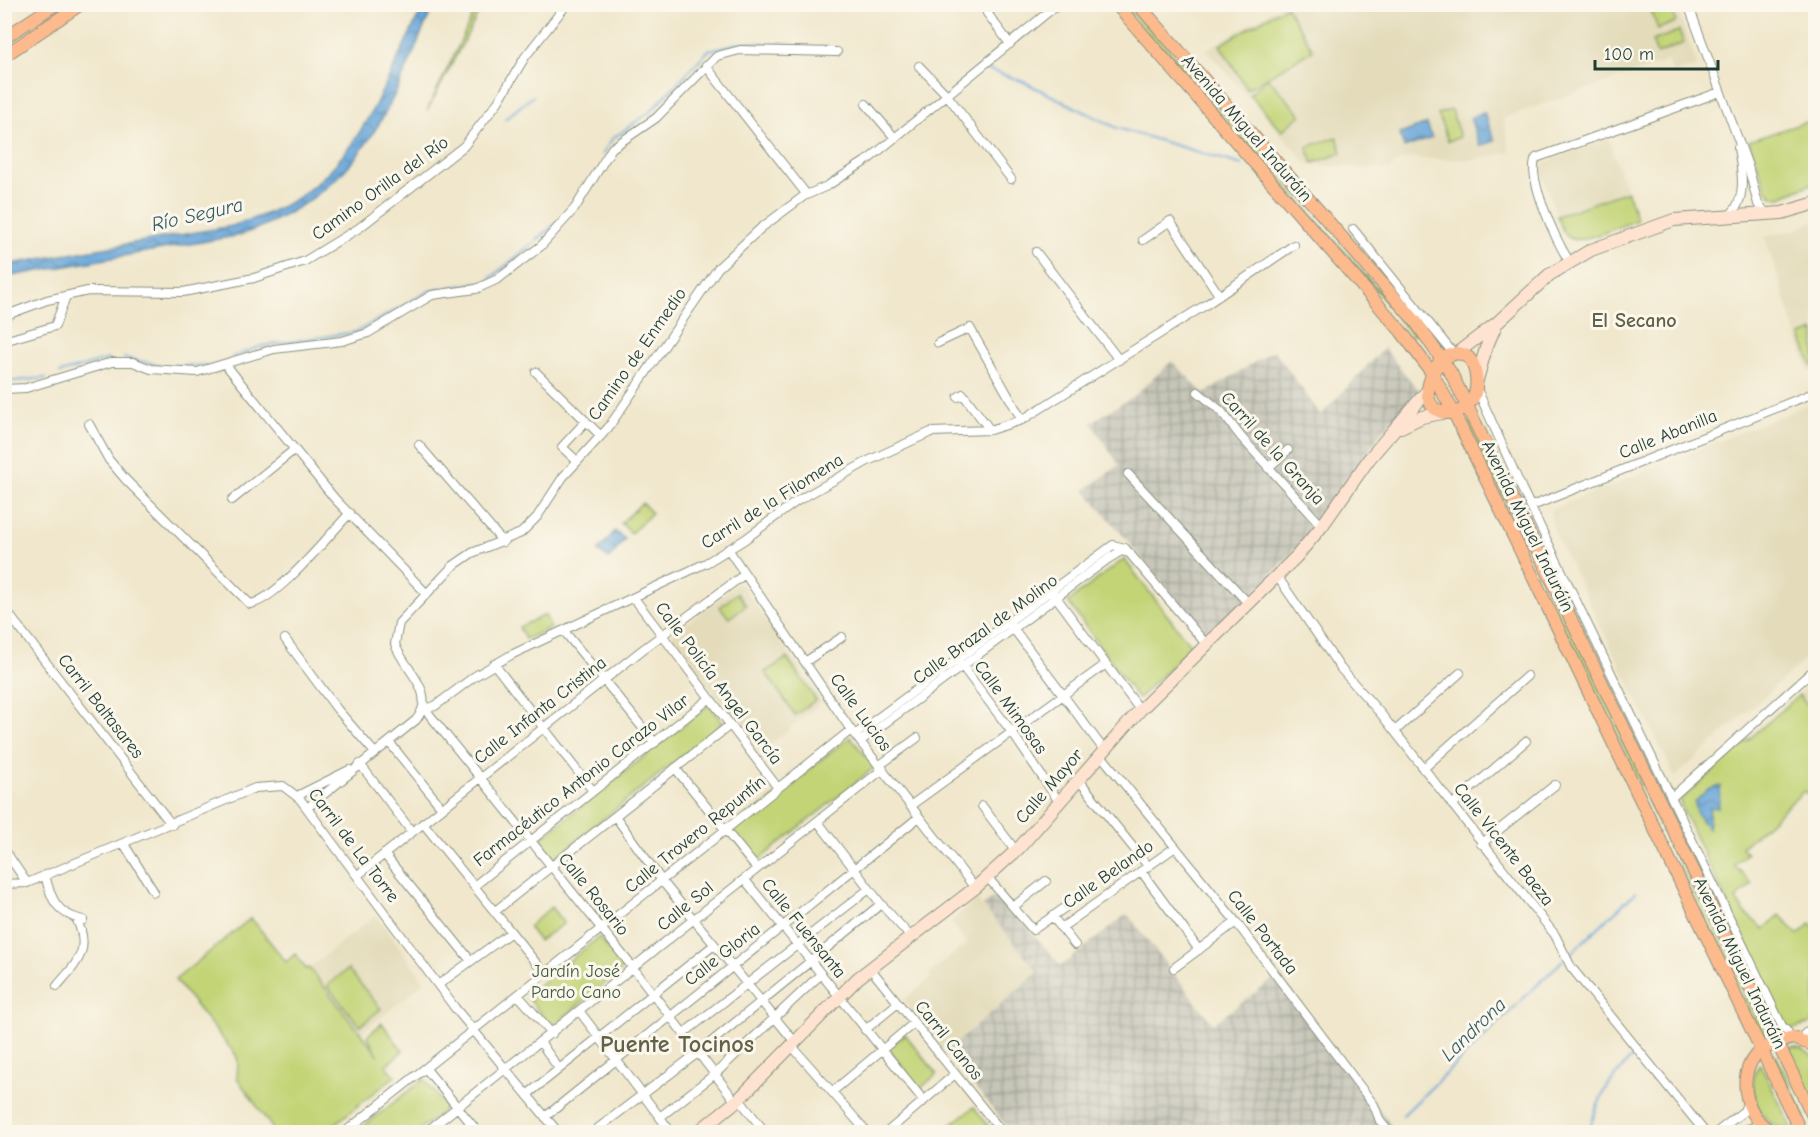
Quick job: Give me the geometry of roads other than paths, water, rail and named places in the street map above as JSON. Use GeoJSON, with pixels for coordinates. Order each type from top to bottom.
{"type":"FeatureCollection","features":[{"type":"Feature","properties":{"kind":"main road"},"geometry":{"type":"LineString","coordinates":[[4,38],[56,4]]}},
{"type":"Feature","properties":{"kind":"main road"},"geometry":{"type":"LineString","coordinates":[[4,56],[81,4]]}},
{"type":"Feature","properties":{"kind":"main road","name":"Avenida Miguel Induráin"},"geometry":{"type":"LineString","coordinates":[[1116,4],[1388,316],[1432,374],[1448,413],[1762,1050],[1800,1132]]}},
{"type":"Feature","properties":{"kind":"main road","name":"Avenida Miguel Induráin"},"geometry":{"type":"LineString","coordinates":[[1138,4],[1385,286],[1451,355],[1468,403],[1815,1123]]}},
{"type":"Feature","properties":{"kind":"main road"},"geometry":{"type":"LineString","coordinates":[[1498,322],[1486,348],[1477,384],[1468,403],[1448,413],[1434,409],[1428,390],[1432,374],[1451,355],[1498,322],[1542,280],[1569,261],[1604,244],[1668,222],[1795,211],[1815,203]]}},
{"type":"Feature","properties":{"kind":"main road"},"geometry":{"type":"LineString","coordinates":[[1451,355],[1464,354],[1472,362],[1477,384]]}},
{"type":"Feature","properties":{"kind":"main road","name":"Calle Mayor"},"geometry":{"type":"LineString","coordinates":[[698,1132],[737,1101],[838,997],[870,968],[988,878],[1016,851],[1140,710],[1277,576],[1322,526],[1369,459],[1428,390]]}},
{"type":"Feature","properties":{"kind":"main road","name":"Calle Mayor"},"geometry":{"type":"LineString","coordinates":[[1395,430],[1422,417],[1448,413]]}},
{"type":"Feature","properties":{"kind":"main road"},"geometry":{"type":"LineString","coordinates":[[1773,1132],[1761,1125],[1748,1101],[1747,1073],[1752,1061],[1762,1050],[1796,1038],[1815,1046]]}},
{"type":"Feature","properties":{"kind":"main road"},"geometry":{"type":"LineString","coordinates":[[1800,1132],[1815,1123]]}},
{"type":"Feature","properties":{"kind":"street","name":"Camino Orilla del Río"},"geometry":{"type":"LineString","coordinates":[[7,316],[47,300],[88,291],[183,292],[254,278],[305,261],[359,228],[464,146],[498,102],[525,57],[567,4]]}},
{"type":"Feature","properties":{"kind":"street"},"geometry":{"type":"LineString","coordinates":[[997,4],[987,13],[1010,44]]}},
{"type":"Feature","properties":{"kind":"street","name":"Camino de Enmedio"},"geometry":{"type":"LineString","coordinates":[[424,709],[424,699],[419,684],[397,650],[394,637],[399,623],[461,559],[520,533],[537,517],[577,461],[601,436],[718,268],[761,228],[807,195],[869,159],[1058,4]]}},
{"type":"Feature","properties":{"kind":"street"},"geometry":{"type":"LineString","coordinates":[[1688,4],[1749,166],[1759,206],[1767,214]]}},
{"type":"Feature","properties":{"kind":"street"},"geometry":{"type":"LineString","coordinates":[[4,389],[27,388],[112,362],[133,362],[151,369],[197,372],[274,349],[342,341],[368,333],[432,295],[476,289],[498,279],[541,246],[575,208],[612,148],[656,118],[717,56],[740,50],[837,52]]}},
{"type":"Feature","properties":{"kind":"street"},"geometry":{"type":"LineString","coordinates":[[706,66],[807,195]]}},
{"type":"Feature","properties":{"kind":"street"},"geometry":{"type":"LineString","coordinates":[[919,66],[947,95],[1011,179]]}},
{"type":"Feature","properties":{"kind":"street"},"geometry":{"type":"LineString","coordinates":[[1569,261],[1555,235],[1534,176],[1533,165],[1536,158],[1720,92]]}},
{"type":"Feature","properties":{"kind":"street"},"geometry":{"type":"LineString","coordinates":[[867,104],[895,138]]}},
{"type":"Feature","properties":{"kind":"street"},"geometry":{"type":"LineString","coordinates":[[1727,217],[1735,211],[1740,198],[1736,136]]}},
{"type":"Feature","properties":{"kind":"street"},"geometry":{"type":"LineString","coordinates":[[1143,240],[1170,221],[1219,295]]}},
{"type":"Feature","properties":{"kind":"street"},"geometry":{"type":"LineString","coordinates":[[1353,229],[1451,355]]}},
{"type":"Feature","properties":{"kind":"street","name":"Carril de la Filomena"},"geometry":{"type":"LineString","coordinates":[[424,709],[435,705],[494,664],[634,598],[728,549],[837,477],[931,432],[990,430],[1022,420],[1119,360],[1294,245]]}},
{"type":"Feature","properties":{"kind":"street"},"geometry":{"type":"LineString","coordinates":[[1036,252],[1119,360]]}},
{"type":"Feature","properties":{"kind":"street"},"geometry":{"type":"LineString","coordinates":[[4,341],[55,326],[66,296]]}},
{"type":"Feature","properties":{"kind":"street"},"geometry":{"type":"LineString","coordinates":[[4,299],[7,316]]}},
{"type":"Feature","properties":{"kind":"street"},"geometry":{"type":"LineString","coordinates":[[938,343],[970,328],[1022,420]]}},
{"type":"Feature","properties":{"kind":"street"},"geometry":{"type":"LineString","coordinates":[[226,364],[350,513],[426,593]]}},
{"type":"Feature","properties":{"kind":"street"},"geometry":{"type":"LineString","coordinates":[[537,372],[601,436]]}},
{"type":"Feature","properties":{"kind":"street"},"geometry":{"type":"LineString","coordinates":[[1477,384],[1532,506],[1782,1026],[1796,1038],[1815,1024]]}},
{"type":"Feature","properties":{"kind":"street","name":"Carril de la Granja"},"geometry":{"type":"LineString","coordinates":[[1198,392],[1221,411],[1268,468],[1322,526]]}},
{"type":"Feature","properties":{"kind":"street","name":"Calle Abanilla"},"geometry":{"type":"LineString","coordinates":[[1532,506],[1815,392]]}},
{"type":"Feature","properties":{"kind":"street"},"geometry":{"type":"LineString","coordinates":[[958,397],[963,394],[990,430]]}},
{"type":"Feature","properties":{"kind":"street"},"geometry":{"type":"LineString","coordinates":[[577,461],[562,447],[586,421]]}},
{"type":"Feature","properties":{"kind":"street"},"geometry":{"type":"LineString","coordinates":[[89,424],[109,460],[126,480],[250,604],[263,601],[281,585],[350,513]]}},
{"type":"Feature","properties":{"kind":"street"},"geometry":{"type":"LineString","coordinates":[[419,445],[502,542]]}},
{"type":"Feature","properties":{"kind":"street"},"geometry":{"type":"LineString","coordinates":[[232,500],[295,449]]}},
{"type":"Feature","properties":{"kind":"street"},"geometry":{"type":"LineString","coordinates":[[1268,468],[1288,450]]}},
{"type":"Feature","properties":{"kind":"street"},"geometry":{"type":"LineString","coordinates":[[1128,474],[1249,604]]}},
{"type":"Feature","properties":{"kind":"street","name":"Calle Trovero Repuntín"},"geometry":{"type":"LineString","coordinates":[[345,1132],[778,788],[959,663],[1053,593],[1108,547],[1122,546],[1130,553],[1206,644]]}},
{"type":"Feature","properties":{"kind":"street","name":"Calle Lucios"},"geometry":{"type":"LineString","coordinates":[[728,549],[856,735],[975,888]]}},
{"type":"Feature","properties":{"kind":"street","name":"Calle Infanta Cristina"},"geometry":{"type":"LineString","coordinates":[[358,875],[603,680],[745,574]]}},
{"type":"Feature","properties":{"kind":"street","name":"Calle Vicente Baeza"},"geometry":{"type":"LineString","coordinates":[[1277,576],[1341,669],[1395,731],[1481,844],[1555,935],[1571,967],[1704,1131]]}},
{"type":"Feature","properties":{"kind":"street"},"geometry":{"type":"LineString","coordinates":[[1053,593],[1140,710]]}},
{"type":"Feature","properties":{"kind":"street","name":"Calle Policía Angel García"},"geometry":{"type":"LineString","coordinates":[[634,598],[778,788]]}},
{"type":"Feature","properties":{"kind":"street","name":"Carril Baltasares"},"geometry":{"type":"LineString","coordinates":[[4,608],[172,825]]}},
{"type":"Feature","properties":{"kind":"street","name":"Calle Portada"},"geometry":{"type":"LineString","coordinates":[[1010,625],[1174,848],[1236,922],[1372,1103],[1380,1121],[1388,1131],[1394,1132]]}},
{"type":"Feature","properties":{"kind":"street"},"geometry":{"type":"LineString","coordinates":[[564,631],[655,743]]}},
{"type":"Feature","properties":{"kind":"street"},"geometry":{"type":"LineString","coordinates":[[805,662],[842,637]]}},
{"type":"Feature","properties":{"kind":"street"},"geometry":{"type":"LineString","coordinates":[[285,639],[375,753]]}},
{"type":"Feature","properties":{"kind":"street","name":"Calle Mimosas"},"geometry":{"type":"LineString","coordinates":[[959,663],[1011,731],[1060,803]]}},
{"type":"Feature","properties":{"kind":"street"},"geometry":{"type":"LineString","coordinates":[[494,664],[593,791]]}},
{"type":"Feature","properties":{"kind":"street"},"geometry":{"type":"LineString","coordinates":[[910,806],[1106,664]]}},
{"type":"Feature","properties":{"kind":"street"},"geometry":{"type":"LineString","coordinates":[[1672,797],[1815,668]]}},
{"type":"Feature","properties":{"kind":"street"},"geometry":{"type":"LineString","coordinates":[[1395,731],[1460,673]]}},
{"type":"Feature","properties":{"kind":"street"},"geometry":{"type":"LineString","coordinates":[[1424,769],[1527,676]]}},
{"type":"Feature","properties":{"kind":"street","name":"Farmacéutico Antonio Carazo Vilar"},"geometry":{"type":"LineString","coordinates":[[474,886],[709,699]]}},
{"type":"Feature","properties":{"kind":"street"},"geometry":{"type":"LineString","coordinates":[[307,808],[417,720],[424,709]]}},
{"type":"Feature","properties":{"kind":"street","name":"Calle Rosario"},"geometry":{"type":"LineString","coordinates":[[424,709],[634,969],[715,1074],[765,1132]]}},
{"type":"Feature","properties":{"kind":"street"},"geometry":{"type":"LineString","coordinates":[[494,912],[730,725]]}},
{"type":"Feature","properties":{"kind":"street","name":"Calle Sol"},"geometry":{"type":"LineString","coordinates":[[426,1132],[508,1070],[818,822],[917,738]]}},
{"type":"Feature","properties":{"kind":"street"},"geometry":{"type":"LineString","coordinates":[[1452,805],[1526,741]]}},
{"type":"Feature","properties":{"kind":"street"},"geometry":{"type":"LineString","coordinates":[[389,742],[442,808]]}},
{"type":"Feature","properties":{"kind":"street"},"geometry":{"type":"LineString","coordinates":[[297,796],[360,764]]}},
{"type":"Feature","properties":{"kind":"street"},"geometry":{"type":"LineString","coordinates":[[360,764],[412,832]]}},
{"type":"Feature","properties":{"kind":"street"},"geometry":{"type":"LineString","coordinates":[[675,768],[757,869]]}},
{"type":"Feature","properties":{"kind":"street"},"geometry":{"type":"LineString","coordinates":[[1078,779],[1145,869],[1198,950]]}},
{"type":"Feature","properties":{"kind":"street"},"geometry":{"type":"LineString","coordinates":[[1481,844],[1555,785]]}},
{"type":"Feature","properties":{"kind":"street","name":"Carril de La Torre"},"geometry":{"type":"LineString","coordinates":[[4,884],[27,883],[255,789],[283,786],[297,796],[307,808],[438,985],[558,1132]]}},
{"type":"Feature","properties":{"kind":"street"},"geometry":{"type":"LineString","coordinates":[[982,806],[1016,851]]}},
{"type":"Feature","properties":{"kind":"street"},"geometry":{"type":"LineString","coordinates":[[615,816],[662,881],[832,1092],[867,1132]]}},
{"type":"Feature","properties":{"kind":"street","name":"Calle Gloria"},"geometry":{"type":"LineString","coordinates":[[545,1117],[919,817]]}},
{"type":"Feature","properties":{"kind":"street"},"geometry":{"type":"LineString","coordinates":[[818,822],[880,904],[910,936]]}},
{"type":"Feature","properties":{"kind":"street"},"geometry":{"type":"LineString","coordinates":[[423,823],[545,974]]}},
{"type":"Feature","properties":{"kind":"street"},"geometry":{"type":"LineString","coordinates":[[124,844],[153,892]]}},
{"type":"Feature","properties":{"kind":"street","name":"Calle Belando"},"geometry":{"type":"LineString","coordinates":[[1061,928],[1174,848]]}},
{"type":"Feature","properties":{"kind":"street"},"geometry":{"type":"LineString","coordinates":[[4,849],[27,883]]}},
{"type":"Feature","properties":{"kind":"street"},"geometry":{"type":"LineString","coordinates":[[384,854],[471,961]]}},
{"type":"Feature","properties":{"kind":"street"},"geometry":{"type":"LineString","coordinates":[[45,876],[55,907],[79,919],[83,938],[82,956],[57,986]]}},
{"type":"Feature","properties":{"kind":"street","name":"Calle Belando"},"geometry":{"type":"LineString","coordinates":[[988,878],[1033,930],[1052,916],[1075,945]]}},
{"type":"Feature","properties":{"kind":"street","name":"Calle Fuensanta"},"geometry":{"type":"LineString","coordinates":[[745,880],[795,945],[924,1101]]}},
{"type":"Feature","properties":{"kind":"street"},"geometry":{"type":"LineString","coordinates":[[1013,907],[1046,882]]}},
{"type":"Feature","properties":{"kind":"street"},"geometry":{"type":"LineString","coordinates":[[684,1033],[869,889]]}},
{"type":"Feature","properties":{"kind":"street"},"geometry":{"type":"LineString","coordinates":[[1052,916],[1073,902]]}},
{"type":"Feature","properties":{"kind":"street"},"geometry":{"type":"LineString","coordinates":[[593,1132],[699,1052],[880,904]]}},
{"type":"Feature","properties":{"kind":"street"},"geometry":{"type":"LineString","coordinates":[[1174,968],[1236,922]]}},
{"type":"Feature","properties":{"kind":"street"},"geometry":{"type":"LineString","coordinates":[[438,985],[511,932]]}},
{"type":"Feature","properties":{"kind":"street"},"geometry":{"type":"LineString","coordinates":[[528,1094],[714,945]]}},
{"type":"Feature","properties":{"kind":"street","name":"Carril Canos"},"geometry":{"type":"LineString","coordinates":[[870,968],[1002,1132]]}},
{"type":"Feature","properties":{"kind":"street"},"geometry":{"type":"LineString","coordinates":[[660,1118],[715,1074],[820,975]]}},
{"type":"Feature","properties":{"kind":"street"},"geometry":{"type":"LineString","coordinates":[[518,994],[552,1034]]}},
{"type":"Feature","properties":{"kind":"street"},"geometry":{"type":"LineString","coordinates":[[865,1030],[898,1003]]}},
{"type":"Feature","properties":{"kind":"street"},"geometry":{"type":"LineString","coordinates":[[580,1012],[671,1132]]}},
{"type":"Feature","properties":{"kind":"street"},"geometry":{"type":"LineString","coordinates":[[832,1092],[914,1023]]}},
{"type":"Feature","properties":{"kind":"street"},"geometry":{"type":"LineString","coordinates":[[540,1043],[559,1068]]}},
{"type":"Feature","properties":{"kind":"street"},"geometry":{"type":"LineString","coordinates":[[426,1069],[478,1132]]}},
{"type":"Feature","properties":{"kind":"street"},"geometry":{"type":"LineString","coordinates":[[887,1132],[955,1074]]}},
{"type":"Feature","properties":{"kind":"street"},"geometry":{"type":"LineString","coordinates":[[1717,1132],[1744,1111],[1748,1101]]}},
{"type":"Feature","properties":{"kind":"street"},"geometry":{"type":"LineString","coordinates":[[1737,1132],[1761,1125]]}},
{"type":"Feature","properties":{"kind":"water"},"geometry":{"type":"Polygon","coordinates":[[[425,4],[435,5],[378,126],[344,171],[300,207],[273,222],[241,235],[5,277],[5,265],[232,226],[275,210],[299,197],[323,178],[359,133],[425,4]]]}},
{"type":"Feature","properties":{"kind":"water"},"geometry":{"type":"Polygon","coordinates":[[[1484,112],[1495,141],[1480,146],[1470,118],[1484,112]]]}},
{"type":"Feature","properties":{"kind":"water"},"geometry":{"type":"Polygon","coordinates":[[[1427,124],[1432,138],[1404,148],[1400,134],[1427,124]]]}},
{"type":"Feature","properties":{"kind":"water"},"geometry":{"type":"Polygon","coordinates":[[[615,531],[625,539],[609,559],[598,551],[615,531]]]}},
{"type":"Feature","properties":{"kind":"water"},"geometry":{"type":"Polygon","coordinates":[[[1721,786],[1718,808],[1710,807],[1708,829],[1696,813],[1695,802],[1707,790],[1721,786]]]}},
{"type":"Feature","properties":{"kind":"waterway"},"geometry":{"type":"LineString","coordinates":[[603,154],[612,139],[651,111],[709,50],[744,42],[807,47]]}},
{"type":"Feature","properties":{"kind":"waterway"},"geometry":{"type":"LineString","coordinates":[[986,69],[1022,81],[1117,128],[1242,165]]}},
{"type":"Feature","properties":{"kind":"waterway"},"geometry":{"type":"LineString","coordinates":[[505,119],[533,96]]}},
{"type":"Feature","properties":{"kind":"waterway"},"geometry":{"type":"LineString","coordinates":[[490,279],[557,223]]}},
{"type":"Feature","properties":{"kind":"waterway"},"geometry":{"type":"LineString","coordinates":[[232,357],[262,346],[356,332],[429,291],[482,282]]}},
{"type":"Feature","properties":{"kind":"waterway"},"geometry":{"type":"LineString","coordinates":[[124,358],[159,365]]}},
{"type":"Feature","properties":{"kind":"waterway"},"geometry":{"type":"LineString","coordinates":[[60,373],[109,359]]}},
{"type":"Feature","properties":{"kind":"waterway"},"geometry":{"type":"LineString","coordinates":[[171,366],[207,365]]}},
{"type":"Feature","properties":{"kind":"waterway"},"geometry":{"type":"LineString","coordinates":[[4,382],[46,378]]}},
{"type":"Feature","properties":{"kind":"waterway","name":"Landrona"},"geometry":{"type":"LineString","coordinates":[[1570,957],[1570,954],[1636,892]]}},
{"type":"Feature","properties":{"kind":"waterway","name":"Landrona"},"geometry":{"type":"LineString","coordinates":[[1403,1115],[1562,961]]}},
{"type":"Feature","properties":{"kind":"waterway","name":"Landrona"},"geometry":{"type":"LineString","coordinates":[[1589,1132],[1605,1090],[1634,1055]]}},
{"type":"Feature","properties":{"kind":"district","name":"El Secano"},"geometry":{"type":"Point","coordinates":[1634,320]}},
{"type":"Feature","properties":{"kind":"district","name":"Puente Tocinos"},"geometry":{"type":"Point","coordinates":[677,1044]}},
{"type":"Feature","properties":{"kind":"water label","name":"Río Segura"},"geometry":{"type":"Point","coordinates":[197,214]}},
{"type":"Feature","properties":{"kind":"park label","name":"Jardín José Pardo Cano"},"geometry":{"type":"Point","coordinates":[576,981]}}]}
